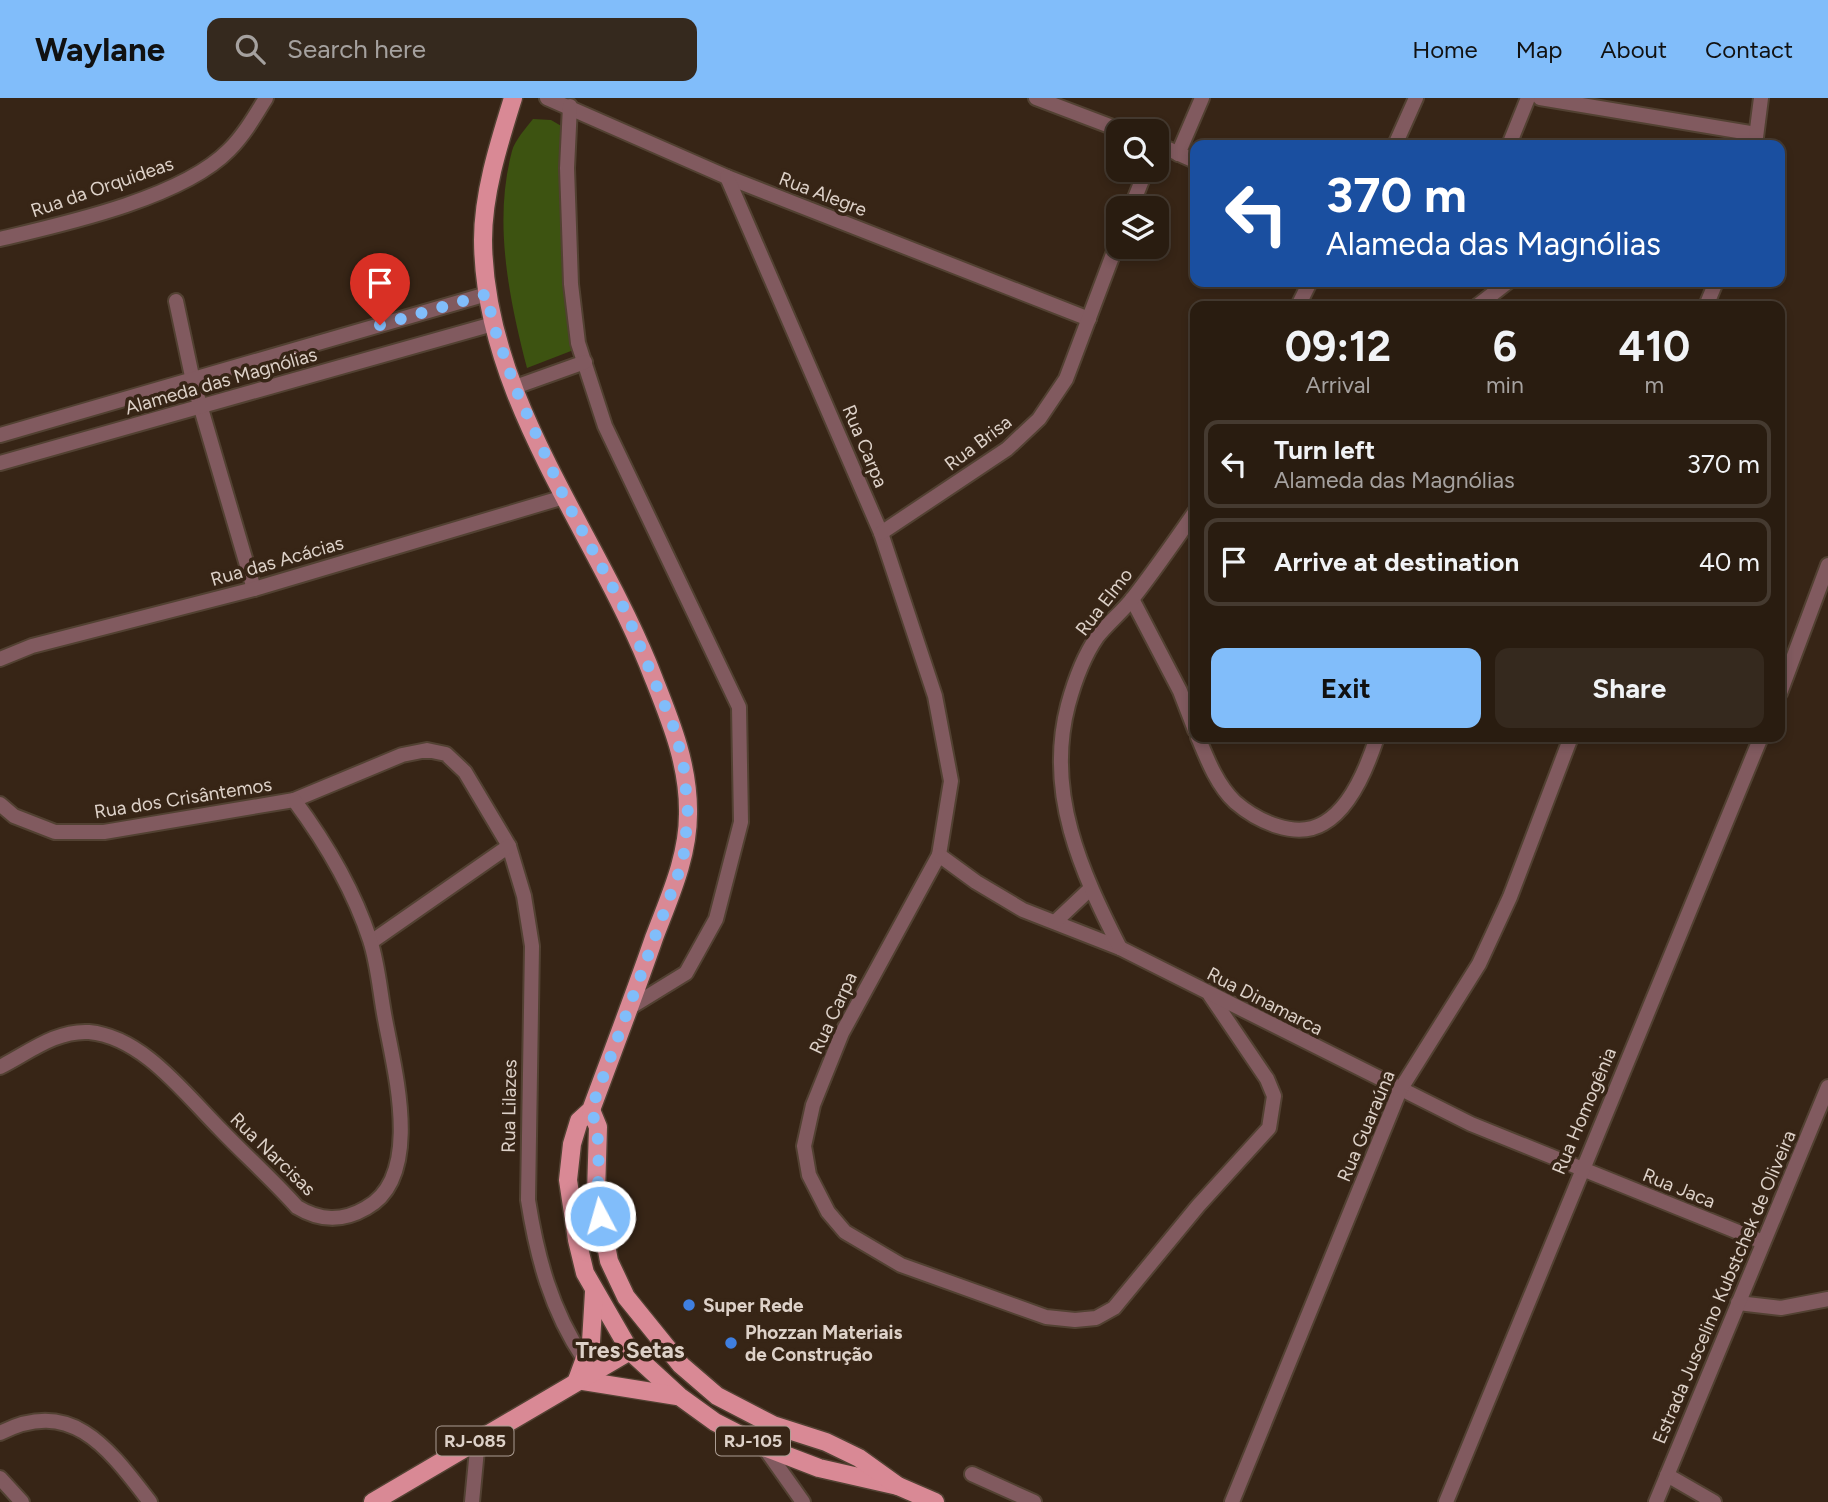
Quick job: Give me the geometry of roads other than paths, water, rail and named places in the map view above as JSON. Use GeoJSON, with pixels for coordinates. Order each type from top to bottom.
{"type":"FeatureCollection","features":[{"type":"Feature","properties":{"kind":"main road","name":"RJ-105"},"geometry":{"type":"LineString","coordinates":[[513,98],[495,161],[483,239],[487,294],[493,324],[515,387],[564,497],[626,612],[676,733],[684,769],[688,814],[683,861],[591,1110],[579,1121],[572,1144],[568,1180],[585,1273],[630,1350],[679,1396],[715,1422],[764,1447],[819,1468],[898,1486],[935,1502]]}},
{"type":"Feature","properties":{"kind":"main road","name":"RJ-105"},"geometry":{"type":"LineString","coordinates":[[591,1110],[598,1127],[599,1207],[609,1261],[625,1297],[681,1365],[717,1396],[773,1425],[826,1442],[859,1458],[898,1486]]}},
{"type":"Feature","properties":{"kind":"main road"},"geometry":{"type":"LineString","coordinates":[[594,1290],[595,1317],[591,1342],[577,1380],[679,1396]]}},
{"type":"Feature","properties":{"kind":"main road"},"geometry":{"type":"LineString","coordinates":[[625,1297],[630,1350],[681,1365]]}},
{"type":"Feature","properties":{"kind":"main road","name":"RJ-085"},"geometry":{"type":"LineString","coordinates":[[373,1502],[630,1350]]}},
{"type":"Feature","properties":{"kind":"street","name":"Rua da Orquideas"},"geometry":{"type":"LineString","coordinates":[[0,239],[69,223],[152,194],[200,172],[228,151],[266,98]]}},
{"type":"Feature","properties":{"kind":"street","name":"Rua Alegre"},"geometry":{"type":"LineString","coordinates":[[547,98],[727,177],[1089,319]]}},
{"type":"Feature","properties":{"kind":"street"},"geometry":{"type":"LineString","coordinates":[[1036,98],[1106,125]]}},
{"type":"Feature","properties":{"kind":"street"},"geometry":{"type":"LineString","coordinates":[[1178,154],[1202,98]]}},
{"type":"Feature","properties":{"kind":"street"},"geometry":{"type":"LineString","coordinates":[[1397,140],[1416,98]]}},
{"type":"Feature","properties":{"kind":"street"},"geometry":{"type":"LineString","coordinates":[[1511,140],[1528,98]]}},
{"type":"Feature","properties":{"kind":"street"},"geometry":{"type":"LineString","coordinates":[[1540,98],[1756,139],[1761,98]]}},
{"type":"Feature","properties":{"kind":"street"},"geometry":{"type":"LineString","coordinates":[[570,106],[567,168],[571,284],[578,343],[605,426],[739,707],[741,822],[716,919],[686,973],[629,1008]]}},
{"type":"Feature","properties":{"kind":"street"},"geometry":{"type":"LineString","coordinates":[[1169,150],[1190,159]]}},
{"type":"Feature","properties":{"kind":"street","name":"Rua Carpa"},"geometry":{"type":"LineString","coordinates":[[727,177],[881,533],[923,657],[947,748],[951,781],[939,855],[842,1033],[813,1105],[804,1146],[809,1175],[828,1212],[845,1232],[901,1265],[1046,1317],[1075,1320],[1096,1318],[1114,1308],[1149,1270],[1198,1206],[1269,1128],[1274,1096],[1267,1079],[1210,995]]}},
{"type":"Feature","properties":{"kind":"street","name":"Rua Brisa"},"geometry":{"type":"LineString","coordinates":[[881,533],[1007,449],[1039,419],[1066,379],[1112,259]]}},
{"type":"Feature","properties":{"kind":"street"},"geometry":{"type":"LineString","coordinates":[[1483,301],[1502,287]]}},
{"type":"Feature","properties":{"kind":"street","name":"Alameda das Magnólias"},"geometry":{"type":"LineString","coordinates":[[0,435],[487,294]]}},
{"type":"Feature","properties":{"kind":"street"},"geometry":{"type":"LineString","coordinates":[[176,301],[192,381],[254,589]]}},
{"type":"Feature","properties":{"kind":"street","name":"Alameda das Magnólias"},"geometry":{"type":"LineString","coordinates":[[0,463],[493,324]]}},
{"type":"Feature","properties":{"kind":"street"},"geometry":{"type":"LineString","coordinates":[[515,387],[585,362]]}},
{"type":"Feature","properties":{"kind":"street"},"geometry":{"type":"LineString","coordinates":[[18,430],[26,456]]}},
{"type":"Feature","properties":{"kind":"street","name":"Rua das Acácias"},"geometry":{"type":"LineString","coordinates":[[0,659],[32,646],[254,589],[564,497]]}},
{"type":"Feature","properties":{"kind":"street","name":"Rua Elmo"},"geometry":{"type":"LineString","coordinates":[[1120,948],[1090,889],[1074,848],[1060,791],[1060,735],[1074,683],[1096,639],[1132,599],[1190,519]]}},
{"type":"Feature","properties":{"kind":"street"},"geometry":{"type":"LineString","coordinates":[[1785,680],[1828,565]]}},
{"type":"Feature","properties":{"kind":"street"},"geometry":{"type":"LineString","coordinates":[[1132,599],[1180,691],[1190,717]]}},
{"type":"Feature","properties":{"kind":"street"},"geometry":{"type":"LineString","coordinates":[[1200,742],[1210,768],[1234,801],[1258,817],[1284,829],[1304,830],[1324,823],[1344,803],[1356,788],[1375,742]]}},
{"type":"Feature","properties":{"kind":"street","name":"Rua Guaraúna"},"geometry":{"type":"LineString","coordinates":[[1233,1502],[1400,1090],[1479,964],[1510,897],[1569,742]]}},
{"type":"Feature","properties":{"kind":"street","name":"Rua Homogênia"},"geometry":{"type":"LineString","coordinates":[[1446,1502],[1759,742]]}},
{"type":"Feature","properties":{"kind":"street","name":"Rua Lilazes"},"geometry":{"type":"LineString","coordinates":[[295,800],[402,755],[427,750],[446,754],[465,772],[509,846],[524,896],[532,946],[528,1200],[534,1242],[554,1305],[584,1359]]}},
{"type":"Feature","properties":{"kind":"street","name":"Rua dos Crisântemos"},"geometry":{"type":"LineString","coordinates":[[0,804],[14,816],[55,832],[104,832],[295,800]]}},
{"type":"Feature","properties":{"kind":"street","name":"Rua Narcisas"},"geometry":{"type":"LineString","coordinates":[[0,1067],[65,1034],[89,1032],[117,1039],[159,1068],[297,1207],[313,1217],[324,1219],[353,1215],[376,1203],[390,1185],[399,1158],[400,1106],[371,942],[336,861],[295,800]]}},
{"type":"Feature","properties":{"kind":"street"},"geometry":{"type":"LineString","coordinates":[[371,942],[509,846]]}},
{"type":"Feature","properties":{"kind":"street","name":"Rua Dinamarca"},"geometry":{"type":"LineString","coordinates":[[939,855],[976,882],[1023,909],[1120,948],[1400,1090],[1471,1124],[1581,1170]]}},
{"type":"Feature","properties":{"kind":"street"},"geometry":{"type":"LineString","coordinates":[[1055,922],[1090,889]]}},
{"type":"Feature","properties":{"kind":"street","name":"Estrada Juscelino Kubstchek de Oliveira"},"geometry":{"type":"LineString","coordinates":[[1656,1502],[1828,1087]]}},
{"type":"Feature","properties":{"kind":"street","name":"Rua Jaca"},"geometry":{"type":"LineString","coordinates":[[1581,1170],[1763,1242]]}},
{"type":"Feature","properties":{"kind":"street"},"geometry":{"type":"LineString","coordinates":[[1738,1303],[1781,1308],[1828,1299]]}},
{"type":"Feature","properties":{"kind":"street"},"geometry":{"type":"LineString","coordinates":[[0,1433],[43,1418],[66,1422],[100,1443],[150,1502]]}},
{"type":"Feature","properties":{"kind":"street"},"geometry":{"type":"LineString","coordinates":[[472,1502],[478,1439]]}},
{"type":"Feature","properties":{"kind":"street"},"geometry":{"type":"LineString","coordinates":[[764,1447],[803,1502]]}},
{"type":"Feature","properties":{"kind":"street"},"geometry":{"type":"LineString","coordinates":[[972,1474],[1034,1502]]}},
{"type":"Feature","properties":{"kind":"street"},"geometry":{"type":"LineString","coordinates":[[1667,1475],[1713,1502]]}},
{"type":"Feature","properties":{"kind":"street"},"geometry":{"type":"LineString","coordinates":[[0,1479],[22,1502]]}},
{"type":"Feature","properties":{"kind":"place","name":"Super Rede"},"geometry":{"type":"Point","coordinates":[689,1305]}},
{"type":"Feature","properties":{"kind":"place","name":"Phozzan Materiais de Construção"},"geometry":{"type":"Point","coordinates":[731,1343]}},
{"type":"Feature","properties":{"kind":"district","name":"Tres Setas"},"geometry":{"type":"Point","coordinates":[630,1350]}}]}
